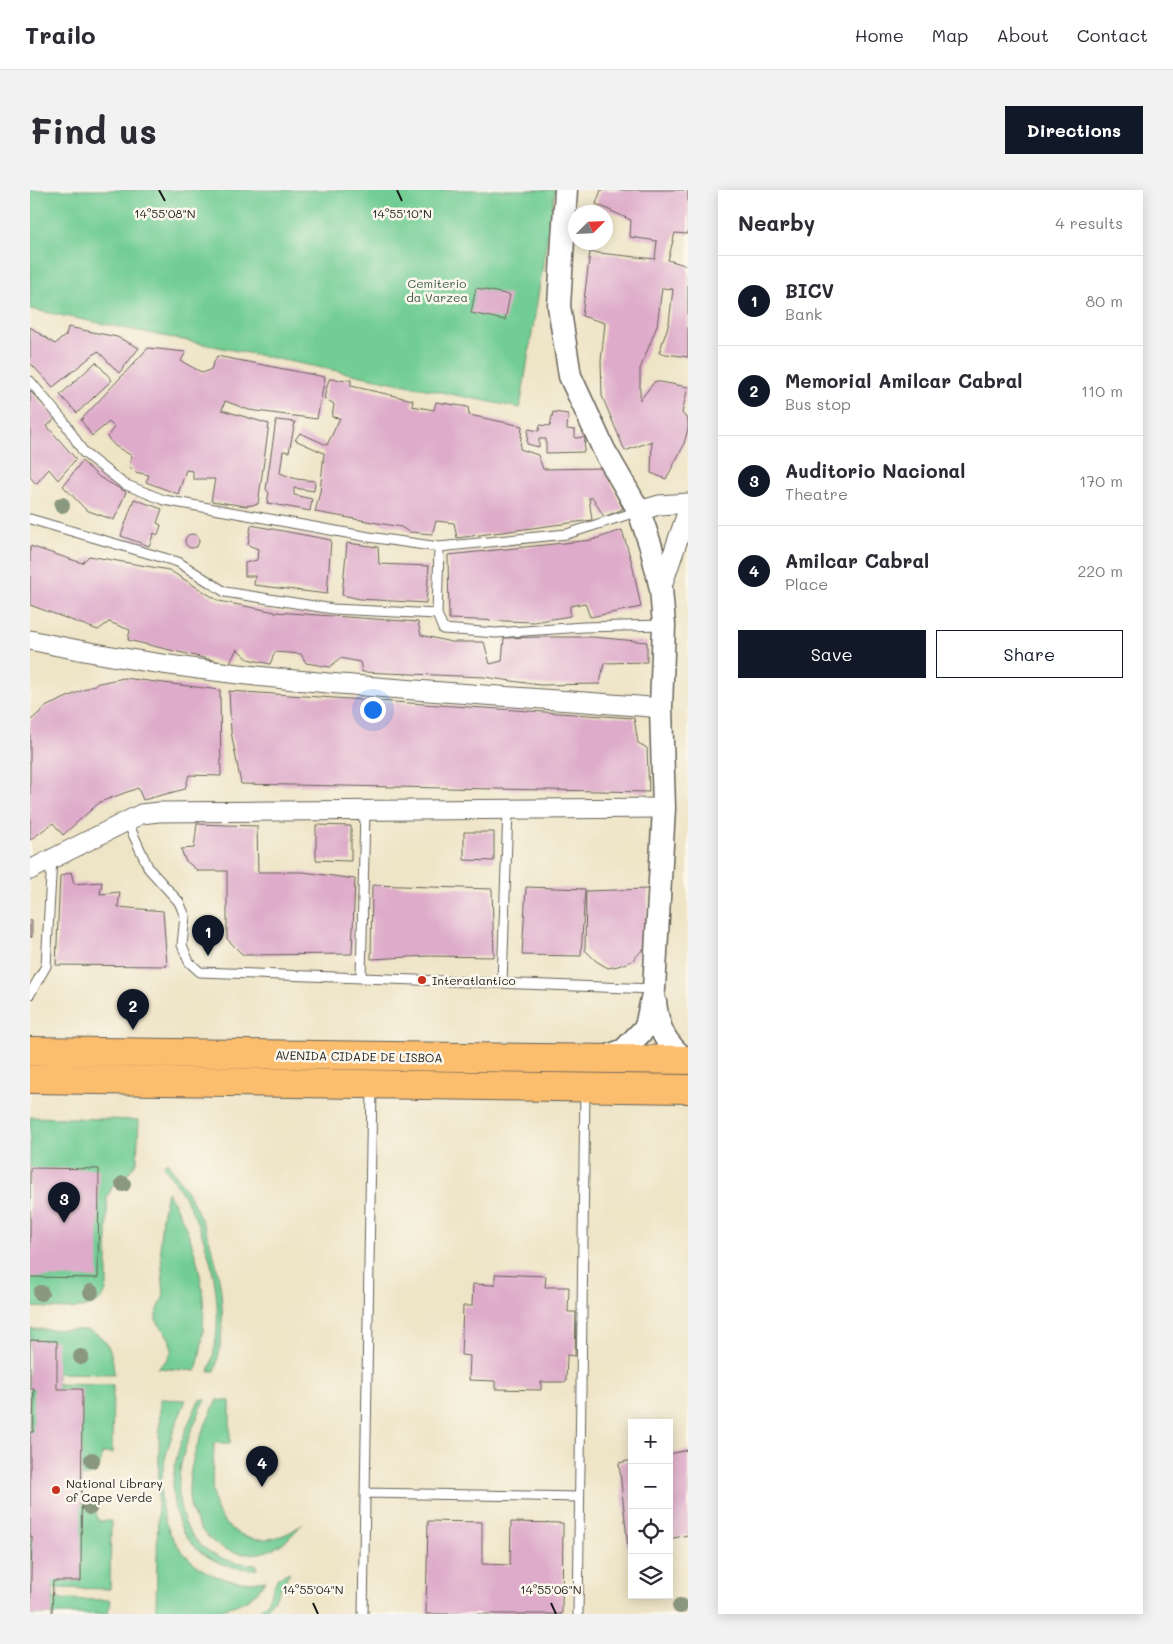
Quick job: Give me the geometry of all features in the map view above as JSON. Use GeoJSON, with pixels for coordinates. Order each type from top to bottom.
{"type":"FeatureCollection","features":[{"type":"Feature","properties":{"kind":"main road","name":"AVENIDA CIDADE DE LISBOA"},"geometry":{"type":"LineString","coordinates":[[30,1051],[687,1060]]}},
{"type":"Feature","properties":{"kind":"main road"},"geometry":{"type":"LineString","coordinates":[[30,1079],[688,1089]]}},
{"type":"Feature","properties":{"kind":"street"},"geometry":{"type":"LineString","coordinates":[[566,190],[558,306],[570,376],[604,450],[639,511],[651,548],[661,589],[664,625],[661,708],[664,808],[654,989],[646,1027],[643,1032],[624,1050],[598,1059]]}},
{"type":"Feature","properties":{"kind":"street"},"geometry":{"type":"LineString","coordinates":[[639,511],[659,505],[688,503]]}},
{"type":"Feature","properties":{"kind":"street"},"geometry":{"type":"LineString","coordinates":[[661,589],[688,510]]}},
{"type":"Feature","properties":{"kind":"street"},"geometry":{"type":"LineString","coordinates":[[30,640],[103,656],[213,673],[332,685],[661,708]]}},
{"type":"Feature","properties":{"kind":"street"},"geometry":{"type":"LineString","coordinates":[[30,870],[141,814],[159,812],[664,808]]}},
{"type":"Feature","properties":{"kind":"street"},"geometry":{"type":"LineString","coordinates":[[654,989],[661,1033],[674,1051],[687,1060]]}},
{"type":"Feature","properties":{"kind":"lane"},"geometry":{"type":"LineString","coordinates":[[30,381],[65,423],[84,453],[124,484],[164,500],[369,538],[440,547],[567,534],[639,511]]}},
{"type":"Feature","properties":{"kind":"lane"},"geometry":{"type":"LineString","coordinates":[[30,519],[178,562],[225,592],[333,609],[438,614]]}},
{"type":"Feature","properties":{"kind":"lane"},"geometry":{"type":"LineString","coordinates":[[440,547],[438,614],[443,629],[496,633],[584,627],[664,625]]}},
{"type":"Feature","properties":{"kind":"lane"},"geometry":{"type":"LineString","coordinates":[[502,983],[508,809]]}},
{"type":"Feature","properties":{"kind":"lane"},"geometry":{"type":"LineString","coordinates":[[361,978],[365,811]]}},
{"type":"Feature","properties":{"kind":"lane"},"geometry":{"type":"LineString","coordinates":[[127,821],[149,869],[179,902],[185,916],[182,945],[189,962],[200,972],[654,989]]}},
{"type":"Feature","properties":{"kind":"lane"},"geometry":{"type":"LineString","coordinates":[[30,994],[46,966],[52,858]]}},
{"type":"Feature","properties":{"kind":"lane"},"geometry":{"type":"LineString","coordinates":[[363,1614],[373,1084]]}},
{"type":"Feature","properties":{"kind":"lane"},"geometry":{"type":"LineString","coordinates":[[578,1614],[585,1087]]}},
{"type":"Feature","properties":{"kind":"lane"},"geometry":{"type":"LineString","coordinates":[[365,1493],[579,1497]]}},
{"type":"Feature","properties":{"kind":"green space","name":"Cemiterio da Varzea"},"geometry":{"type":"Polygon","coordinates":[[[30,190],[555,190],[520,408],[30,309],[30,190]]]}},
{"type":"Feature","properties":{"kind":"green space"},"geometry":{"type":"Polygon","coordinates":[[[30,1117],[139,1120],[137,1161],[128,1174],[114,1184],[107,1197],[107,1285],[104,1295],[97,1302],[88,1306],[64,1309],[30,1307],[30,1117]]]}},
{"type":"Feature","properties":{"kind":"green space"},"geometry":{"type":"Polygon","coordinates":[[[166,1161],[196,1208],[207,1234],[215,1261],[220,1288],[222,1316],[221,1343],[215,1371],[209,1371],[215,1345],[217,1318],[216,1291],[211,1264],[203,1237],[192,1212],[179,1188],[164,1167],[166,1161]]]}},
{"type":"Feature","properties":{"kind":"green space"},"geometry":{"type":"Polygon","coordinates":[[[167,1192],[179,1212],[188,1233],[201,1278],[203,1325],[196,1371],[157,1368],[167,1360],[172,1350],[169,1338],[156,1320],[156,1315],[164,1295],[160,1242],[167,1192]]]}},
{"type":"Feature","properties":{"kind":"green space"},"geometry":{"type":"Polygon","coordinates":[[[30,1329],[87,1330],[105,1341],[111,1353],[114,1374],[57,1373],[57,1384],[113,1385],[112,1453],[102,1453],[101,1463],[97,1471],[91,1475],[81,1477],[81,1504],[89,1504],[95,1508],[98,1521],[111,1521],[110,1589],[53,1588],[53,1599],[110,1600],[108,1614],[30,1614],[30,1329]]]}},
{"type":"Feature","properties":{"kind":"green space"},"geometry":{"type":"Polygon","coordinates":[[[160,1399],[186,1400],[169,1444],[161,1488],[162,1509],[169,1530],[180,1549],[199,1567],[222,1578],[240,1582],[265,1580],[247,1600],[234,1606],[203,1612],[156,1614],[160,1399]]]}},
{"type":"Feature","properties":{"kind":"green space"},"geometry":{"type":"Polygon","coordinates":[[[205,1399],[184,1452],[179,1494],[182,1513],[189,1530],[200,1544],[215,1555],[233,1562],[256,1564],[257,1569],[236,1567],[218,1562],[203,1554],[181,1528],[175,1511],[173,1493],[174,1472],[178,1453],[199,1400],[205,1399]]]}},
{"type":"Feature","properties":{"kind":"green space"},"geometry":{"type":"Polygon","coordinates":[[[217,1400],[230,1401],[230,1443],[214,1443],[212,1480],[214,1501],[220,1515],[228,1526],[239,1534],[251,1538],[265,1539],[278,1537],[291,1532],[303,1523],[283,1543],[273,1549],[252,1554],[224,1549],[203,1531],[195,1520],[190,1506],[191,1467],[202,1433],[217,1400]]]}},
{"type":"Feature","properties":{"kind":"green space"},"geometry":{"type":"Polygon","coordinates":[[[290,1572],[276,1597],[262,1614],[255,1614],[267,1602],[278,1577],[290,1572]]]}},
{"type":"Feature","properties":{"kind":"building"},"geometry":{"type":"Polygon","coordinates":[[[601,190],[688,190],[688,234],[675,233],[668,260],[688,266],[688,357],[659,353],[669,323],[673,289],[662,288],[657,326],[640,369],[640,400],[655,381],[688,387],[682,413],[688,420],[688,429],[683,447],[666,479],[651,473],[652,441],[625,451],[602,396],[601,361],[605,323],[582,316],[590,252],[655,259],[657,241],[630,237],[631,220],[613,212],[613,205],[596,204],[601,190]]]}},
{"type":"Feature","properties":{"kind":"building"},"geometry":{"type":"Polygon","coordinates":[[[476,288],[510,295],[505,320],[471,313],[476,288]]]}},
{"type":"Feature","properties":{"kind":"building"},"geometry":{"type":"Polygon","coordinates":[[[30,327],[55,344],[66,335],[68,327],[117,337],[139,348],[119,373],[98,351],[53,387],[30,363],[30,327]]]}},
{"type":"Feature","properties":{"kind":"building"},"geometry":{"type":"Polygon","coordinates":[[[148,348],[186,352],[181,361],[203,373],[211,369],[217,356],[325,377],[317,419],[249,410],[225,401],[222,410],[269,424],[258,504],[246,506],[211,501],[215,479],[193,479],[193,471],[186,470],[178,494],[146,482],[149,475],[135,472],[129,466],[132,456],[115,446],[107,437],[114,427],[109,422],[92,436],[81,420],[148,348]]]}},
{"type":"Feature","properties":{"kind":"building"},"geometry":{"type":"Polygon","coordinates":[[[96,362],[112,380],[77,413],[60,395],[96,362]]]}},
{"type":"Feature","properties":{"kind":"building"},"geometry":{"type":"Polygon","coordinates":[[[329,379],[351,380],[351,386],[413,400],[412,406],[434,410],[436,402],[468,407],[469,415],[522,426],[520,449],[538,455],[543,469],[604,468],[623,509],[604,517],[593,498],[589,498],[592,520],[457,538],[454,523],[436,521],[432,534],[409,532],[401,527],[315,512],[320,492],[324,453],[295,440],[300,433],[327,445],[340,418],[332,417],[334,404],[324,398],[329,379]]]}},
{"type":"Feature","properties":{"kind":"building"},"geometry":{"type":"Polygon","coordinates":[[[30,391],[56,418],[47,426],[76,459],[58,480],[49,469],[36,484],[30,477],[30,391]]]}},
{"type":"Feature","properties":{"kind":"building"},"geometry":{"type":"Polygon","coordinates":[[[553,412],[568,414],[567,429],[575,430],[575,438],[585,437],[584,452],[546,453],[546,439],[539,439],[539,447],[527,444],[528,429],[539,431],[540,425],[550,426],[553,412]]]}},
{"type":"Feature","properties":{"kind":"building"},"geometry":{"type":"Polygon","coordinates":[[[276,420],[295,422],[289,452],[283,451],[280,473],[296,479],[315,481],[314,491],[294,488],[294,495],[312,499],[310,511],[267,503],[269,493],[266,489],[276,420]]]}},
{"type":"Feature","properties":{"kind":"building"},"geometry":{"type":"Polygon","coordinates":[[[82,461],[99,477],[126,492],[114,520],[86,510],[63,486],[82,461]]]}},
{"type":"Feature","properties":{"kind":"building"},"geometry":{"type":"Polygon","coordinates":[[[134,499],[162,509],[157,523],[161,525],[158,535],[154,533],[149,546],[121,536],[134,499]]]}},
{"type":"Feature","properties":{"kind":"building"},"geometry":{"type":"Polygon","coordinates":[[[251,525],[331,540],[327,594],[254,585],[255,576],[245,576],[245,563],[257,560],[258,549],[248,545],[251,525]]]}},
{"type":"Feature","properties":{"kind":"building"},"geometry":{"type":"Polygon","coordinates":[[[622,530],[632,563],[641,607],[590,617],[585,603],[570,606],[570,616],[534,622],[449,619],[448,555],[592,540],[622,530]]]}},
{"type":"Feature","properties":{"kind":"building"},"geometry":{"type":"Polygon","coordinates":[[[189,534],[195,534],[199,541],[195,548],[189,548],[185,544],[185,538],[189,534]]]}},
{"type":"Feature","properties":{"kind":"building"},"geometry":{"type":"Polygon","coordinates":[[[347,543],[378,547],[379,564],[429,566],[426,603],[360,599],[342,595],[347,543]]]}},
{"type":"Feature","properties":{"kind":"building"},"geometry":{"type":"Polygon","coordinates":[[[30,546],[82,563],[89,556],[169,570],[219,601],[275,612],[418,622],[421,635],[451,642],[484,642],[490,664],[502,661],[504,638],[542,637],[593,637],[647,642],[647,662],[604,663],[600,684],[540,685],[484,677],[362,672],[360,662],[340,658],[330,667],[306,663],[301,654],[275,652],[270,664],[248,659],[237,649],[229,664],[128,640],[130,630],[109,622],[98,630],[30,605],[30,546]]]}},
{"type":"Feature","properties":{"kind":"building"},"geometry":{"type":"Polygon","coordinates":[[[124,678],[220,690],[221,776],[189,775],[185,789],[143,800],[138,788],[100,802],[63,835],[53,823],[30,840],[30,721],[47,706],[99,683],[124,678]]]}},
{"type":"Feature","properties":{"kind":"building"},"geometry":{"type":"Polygon","coordinates":[[[229,691],[634,718],[638,743],[647,748],[649,792],[241,784],[231,732],[229,691]]]}},
{"type":"Feature","properties":{"kind":"building"},"geometry":{"type":"Polygon","coordinates":[[[197,824],[257,826],[258,872],[303,872],[355,879],[352,954],[243,955],[227,939],[227,871],[198,871],[185,860],[181,849],[194,848],[197,824]]]}},
{"type":"Feature","properties":{"kind":"building"},"geometry":{"type":"Polygon","coordinates":[[[316,825],[351,826],[351,861],[316,860],[316,825]]]}},
{"type":"Feature","properties":{"kind":"building"},"geometry":{"type":"Polygon","coordinates":[[[464,832],[494,832],[494,861],[464,860],[464,832]]]}},
{"type":"Feature","properties":{"kind":"building"},"geometry":{"type":"Polygon","coordinates":[[[71,872],[74,884],[102,882],[100,894],[120,892],[118,907],[163,911],[167,966],[56,965],[60,876],[71,872]]]}},
{"type":"Feature","properties":{"kind":"building"},"geometry":{"type":"Polygon","coordinates":[[[372,885],[492,889],[494,957],[428,956],[371,959],[372,885]]]}},
{"type":"Feature","properties":{"kind":"building"},"geometry":{"type":"Polygon","coordinates":[[[526,887],[585,889],[581,956],[522,955],[526,887]]]}},
{"type":"Feature","properties":{"kind":"building"},"geometry":{"type":"Polygon","coordinates":[[[648,889],[645,947],[632,961],[618,966],[608,968],[596,961],[585,950],[586,891],[648,889]]]}},
{"type":"Feature","properties":{"kind":"building"},"geometry":{"type":"Polygon","coordinates":[[[30,920],[32,920],[32,937],[30,937],[30,920]]]}},
{"type":"Feature","properties":{"kind":"building"},"geometry":{"type":"Polygon","coordinates":[[[30,1168],[99,1169],[98,1278],[30,1277],[30,1168]]]}},
{"type":"Feature","properties":{"kind":"building"},"geometry":{"type":"Polygon","coordinates":[[[495,1274],[546,1276],[545,1287],[569,1287],[568,1312],[576,1312],[575,1356],[567,1355],[566,1382],[541,1382],[541,1390],[495,1389],[495,1381],[469,1380],[470,1356],[461,1355],[463,1306],[472,1306],[473,1284],[495,1285],[495,1274]]]}},
{"type":"Feature","properties":{"kind":"building","name":"National Library of Cape Verde"},"geometry":{"type":"Polygon","coordinates":[[[30,1340],[57,1341],[57,1389],[82,1389],[81,1581],[53,1581],[52,1614],[30,1614],[32,1537],[30,1537],[30,1432],[33,1432],[34,1389],[30,1389],[30,1340]]]}},
{"type":"Feature","properties":{"kind":"building"},"geometry":{"type":"Polygon","coordinates":[[[688,1450],[688,1535],[673,1538],[673,1464],[673,1453],[688,1450]]]}},
{"type":"Feature","properties":{"kind":"building"},"geometry":{"type":"Polygon","coordinates":[[[628,1461],[628,1548],[619,1463],[628,1461]]]}},
{"type":"Feature","properties":{"kind":"building"},"geometry":{"type":"Polygon","coordinates":[[[428,1521],[482,1522],[482,1564],[510,1565],[511,1522],[563,1523],[562,1614],[426,1614],[428,1521]]]}},
{"type":"Feature","properties":{"kind":"place","name":"BICV"},"geometry":{"type":"Point","coordinates":[208,956]}},
{"type":"Feature","properties":{"kind":"place","name":"Interatlantico"},"geometry":{"type":"Point","coordinates":[422,980]}},
{"type":"Feature","properties":{"kind":"place","name":"Memorial Amilcar Cabral"},"geometry":{"type":"Point","coordinates":[133,1030]}},
{"type":"Feature","properties":{"kind":"place","name":"Auditorio Nacional"},"geometry":{"type":"Point","coordinates":[64,1223]}},
{"type":"Feature","properties":{"kind":"place","name":"Amilcar Cabral"},"geometry":{"type":"Point","coordinates":[262,1487]}},
{"type":"Feature","properties":{"kind":"place","name":"National Library of Cape Verde"},"geometry":{"type":"Point","coordinates":[56,1490]}}]}
